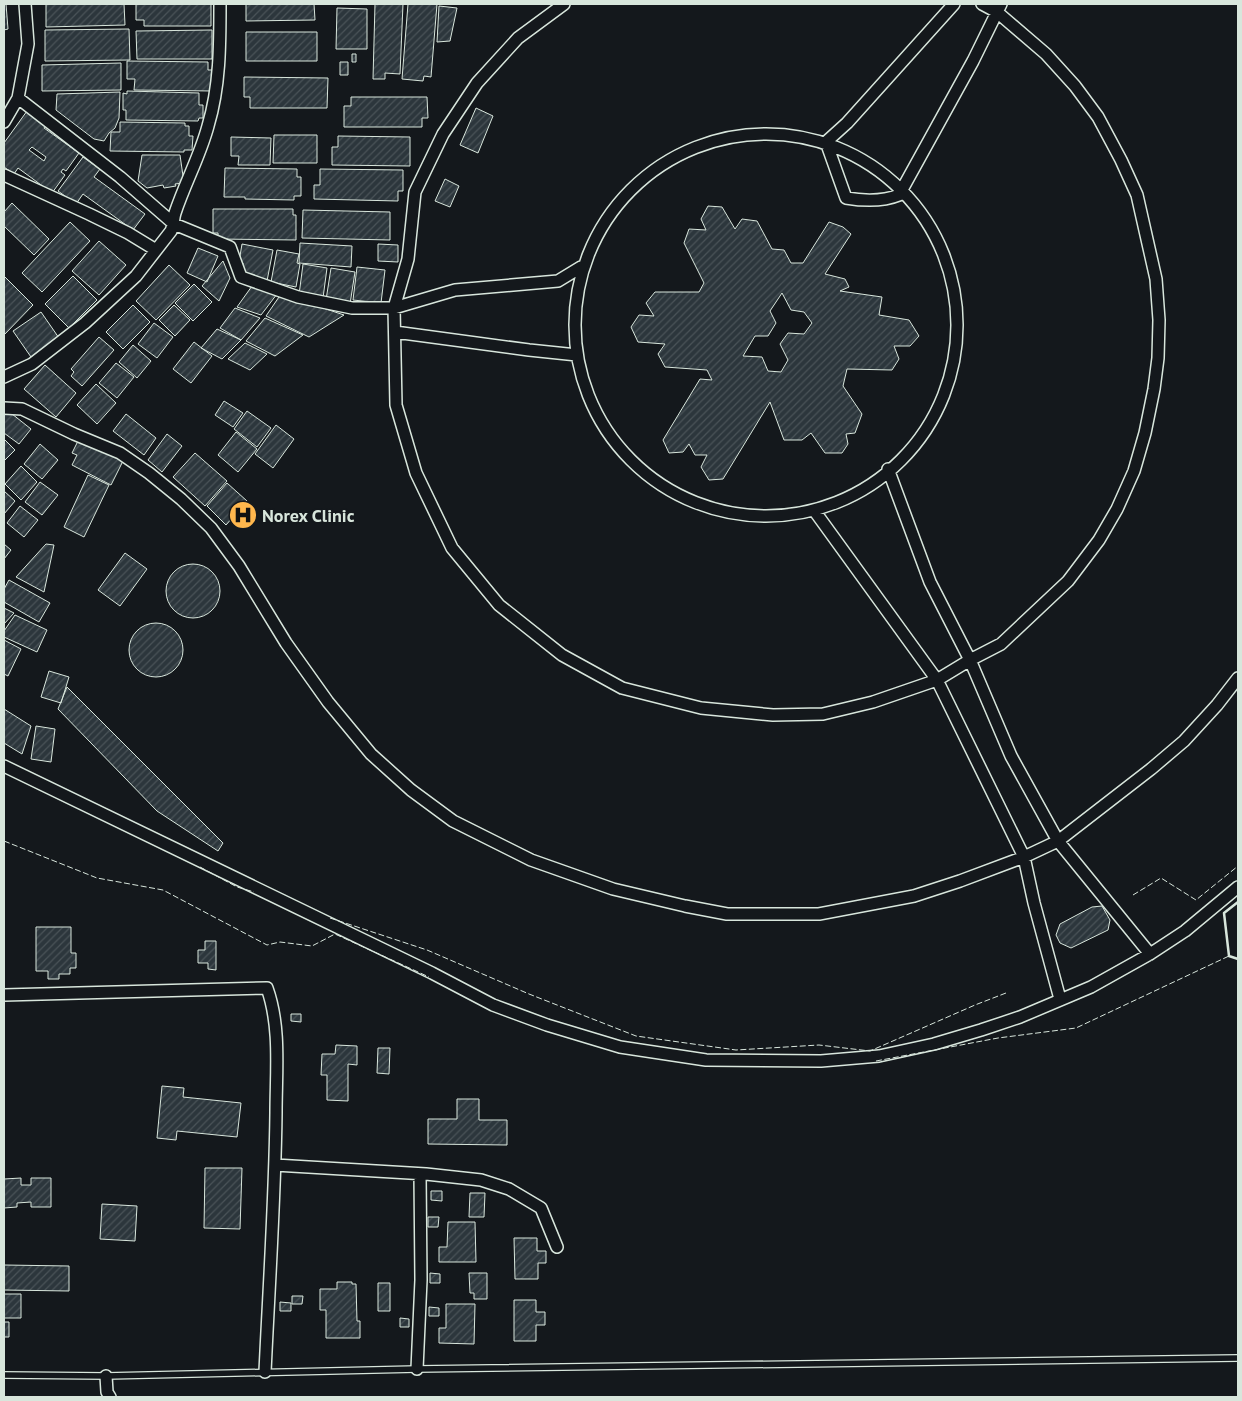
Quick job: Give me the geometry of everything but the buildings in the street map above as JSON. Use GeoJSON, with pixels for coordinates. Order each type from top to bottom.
{"type":"FeatureCollection","features":[{"type":"Feature","properties":{"kind":"street"},"geometry":{"type":"LineString","coordinates":[[4,122],[18,98],[28,44],[25,4]]}},
{"type":"Feature","properties":{"kind":"street"},"geometry":{"type":"LineString","coordinates":[[4,377],[32,364],[85,323],[136,276],[171,231],[175,214],[209,125],[220,57],[220,4]]}},
{"type":"Feature","properties":{"kind":"street"},"geometry":{"type":"LineString","coordinates":[[564,4],[518,38],[477,83],[443,134],[415,192],[408,259],[394,308],[396,405],[416,473],[452,548],[499,605],[562,655],[622,688],[701,708],[773,715],[823,714],[873,702],[938,680],[1001,644],[1068,581],[1099,540],[1117,509],[1134,471],[1154,389],[1158,358],[1159,320],[1154,270],[1137,195],[1098,117],[1075,86],[1046,54],[999,8],[982,4]]}},
{"type":"Feature","properties":{"kind":"street"},"geometry":{"type":"LineString","coordinates":[[826,142],[847,123],[954,4]]}},
{"type":"Feature","properties":{"kind":"street"},"geometry":{"type":"LineString","coordinates":[[826,142],[846,198],[887,200],[899,195],[973,61],[999,8]]}},
{"type":"Feature","properties":{"kind":"street"},"geometry":{"type":"LineString","coordinates":[[18,98],[120,177],[174,224],[230,247],[241,278],[298,297],[352,308],[394,308],[455,290],[558,281],[581,267]]}},
{"type":"Feature","properties":{"kind":"street"},"geometry":{"type":"LineString","coordinates":[[785,133],[826,142],[868,163],[902,190],[919,209],[936,240],[951,279],[956,321],[954,361],[942,398],[928,428],[888,469],[860,492],[816,513],[764,518],[724,513],[673,492],[648,474],[627,453],[605,423],[590,391],[577,355],[576,294],[581,267],[606,221],[639,181],[695,146],[740,135],[785,133]]}},
{"type":"Feature","properties":{"kind":"street"},"geometry":{"type":"LineString","coordinates":[[4,175],[112,226],[156,250]]}},
{"type":"Feature","properties":{"kind":"street"},"geometry":{"type":"LineString","coordinates":[[395,332],[577,355]]}},
{"type":"Feature","properties":{"kind":"street"},"geometry":{"type":"LineString","coordinates":[[4,408],[22,409],[74,434],[120,453],[150,473],[181,499],[211,528],[239,566],[286,643],[328,702],[371,754],[410,790],[453,822],[531,860],[613,889],[685,906],[727,914],[818,914],[914,896],[1024,857],[1058,841],[1151,769],[1184,741],[1217,705],[1238,678]]}},
{"type":"Feature","properties":{"kind":"street"},"geometry":{"type":"LineString","coordinates":[[888,469],[930,582],[970,660],[1010,756],[1058,841],[1150,954]]}},
{"type":"Feature","properties":{"kind":"street"},"geometry":{"type":"LineString","coordinates":[[816,513],[938,680],[1024,857],[1034,903],[1060,999]]}},
{"type":"Feature","properties":{"kind":"street"},"geometry":{"type":"LineString","coordinates":[[4,766],[432,972],[493,1006],[620,1047],[706,1060],[821,1060],[879,1056],[934,1044],[981,1030],[1020,1017],[1091,987],[1150,954],[1185,931],[1238,887]]}},
{"type":"Feature","properties":{"kind":"street"},"geometry":{"type":"LineString","coordinates":[[4,995],[267,988],[273,1006],[277,1055],[275,1164],[265,1372]]}},
{"type":"Feature","properties":{"kind":"street"},"geometry":{"type":"LineString","coordinates":[[275,1164],[481,1180],[509,1189],[541,1208],[557,1247]]}},
{"type":"Feature","properties":{"kind":"street"},"geometry":{"type":"LineString","coordinates":[[417,1369],[421,1280],[420,1174]]}},
{"type":"Feature","properties":{"kind":"street"},"geometry":{"type":"LineString","coordinates":[[106,1376],[107,1392],[110,1397]]}},
{"type":"Feature","properties":{"kind":"lane"},"geometry":{"type":"LineString","coordinates":[[4,1375],[106,1376],[417,1369],[1238,1358]]}},
{"type":"Feature","properties":{"kind":"fence"},"geometry":{"type":"LineString","coordinates":[[4,841],[97,878],[163,890],[267,945],[280,942],[312,946],[335,934],[429,977]]}},
{"type":"Feature","properties":{"kind":"fence"},"geometry":{"type":"LineString","coordinates":[[1133,895],[1161,878],[1196,900],[1238,866]]}},
{"type":"Feature","properties":{"kind":"fence"},"geometry":{"type":"LineString","coordinates":[[200,867],[237,887],[254,892]]}},
{"type":"Feature","properties":{"kind":"fence"},"geometry":{"type":"LineString","coordinates":[[330,918],[427,950],[529,994],[636,1036],[736,1050],[819,1045],[870,1051],[1006,993]]}},
{"type":"Feature","properties":{"kind":"fence"},"geometry":{"type":"LineString","coordinates":[[876,1061],[998,1038],[1076,1028],[1229,956]]}},
{"type":"Feature","properties":{"kind":"wall"},"geometry":{"type":"LineString","coordinates":[[1238,902],[1224,913],[1229,956],[1238,959]]}},
{"type":"Feature","properties":{"kind":"place","name":"Norex Clinic"},"geometry":{"type":"Point","coordinates":[243,515]}}]}
